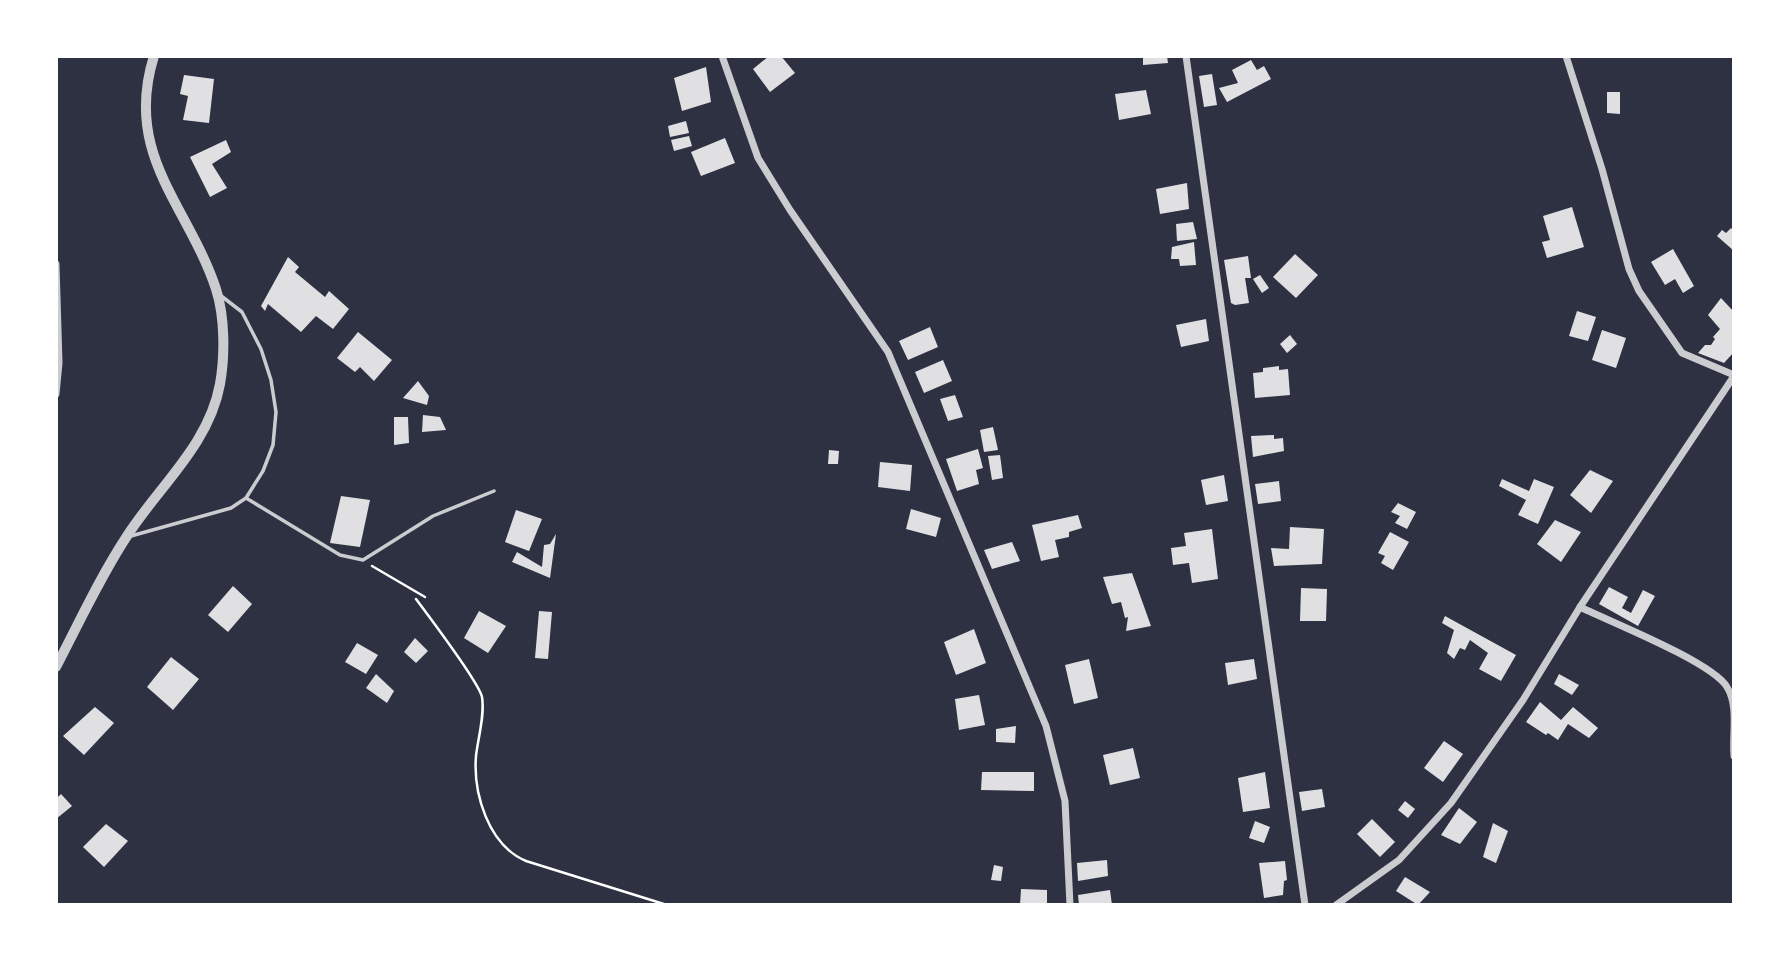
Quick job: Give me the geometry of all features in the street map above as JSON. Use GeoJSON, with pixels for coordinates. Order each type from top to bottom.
{"type":"FeatureCollection","features":[{"type":"Feature","properties":{"kind":"street"},"geometry":{"type":"LineString","coordinates":[[56,667],[126,538],[191,453],[208,422],[220,384],[223,341],[217,292],[207,266],[166,190],[151,151],[145,112],[154,56]]}},
{"type":"Feature","properties":{"kind":"street"},"geometry":{"type":"LineString","coordinates":[[722,56],[758,158],[790,210],[888,352],[1046,726],[1065,801],[1070,905]]}},
{"type":"Feature","properties":{"kind":"street"},"geometry":{"type":"LineString","coordinates":[[1186,56],[1305,905]]}},
{"type":"Feature","properties":{"kind":"street"},"geometry":{"type":"LineString","coordinates":[[1336,905],[1399,860],[1451,803],[1523,700],[1580,607],[1734,376],[1682,353],[1639,291],[1625,258],[1602,169],[1566,56]]}},
{"type":"Feature","properties":{"kind":"street"},"geometry":{"type":"LineString","coordinates":[[56,264],[59,363],[56,394]]}},
{"type":"Feature","properties":{"kind":"street"},"geometry":{"type":"LineString","coordinates":[[1580,607],[1704,667],[1723,681],[1729,689],[1733,709],[1734,756]]}},
{"type":"Feature","properties":{"kind":"lane"},"geometry":{"type":"LineString","coordinates":[[126,538],[169,524],[204,518],[231,508],[246,498],[263,471],[272,445],[276,412],[273,391],[261,349],[242,312],[217,292]]}},
{"type":"Feature","properties":{"kind":"lane"},"geometry":{"type":"LineString","coordinates":[[246,498],[340,555],[363,561],[433,516],[494,491]]}},
{"type":"Feature","properties":{"kind":"path"},"geometry":{"type":"LineString","coordinates":[[363,561],[425,597]]}},
{"type":"Feature","properties":{"kind":"path"},"geometry":{"type":"LineString","coordinates":[[416,599],[482,697],[475,771],[487,819],[499,841],[516,857],[667,905]]}},
{"type":"Feature","properties":{"kind":"building"},"geometry":{"type":"Polygon","coordinates":[[[769,56],[781,56],[795,73],[770,92],[753,69],[769,56]]]}},
{"type":"Feature","properties":{"kind":"building"},"geometry":{"type":"Polygon","coordinates":[[[1143,56],[1167,56],[1168,63],[1143,65],[1143,56]]]}},
{"type":"Feature","properties":{"kind":"building"},"geometry":{"type":"Polygon","coordinates":[[[1251,60],[1257,70],[1264,66],[1271,79],[1227,102],[1219,88],[1238,83],[1232,70],[1251,60]]]}},
{"type":"Feature","properties":{"kind":"building"},"geometry":{"type":"Polygon","coordinates":[[[706,67],[711,102],[682,111],[674,78],[706,67]]]}},
{"type":"Feature","properties":{"kind":"building"},"geometry":{"type":"Polygon","coordinates":[[[1212,74],[1217,105],[1204,107],[1199,76],[1212,74]]]}},
{"type":"Feature","properties":{"kind":"building"},"geometry":{"type":"Polygon","coordinates":[[[184,75],[214,79],[209,123],[183,120],[188,96],[180,94],[184,75]]]}},
{"type":"Feature","properties":{"kind":"building"},"geometry":{"type":"Polygon","coordinates":[[[1146,90],[1151,114],[1119,120],[1115,94],[1146,90]]]}},
{"type":"Feature","properties":{"kind":"building"},"geometry":{"type":"Polygon","coordinates":[[[1607,92],[1620,92],[1620,114],[1607,113],[1607,92]]]}},
{"type":"Feature","properties":{"kind":"building"},"geometry":{"type":"Polygon","coordinates":[[[686,121],[689,133],[670,137],[668,126],[686,121]]]}},
{"type":"Feature","properties":{"kind":"building"},"geometry":{"type":"Polygon","coordinates":[[[689,136],[692,146],[674,151],[671,140],[689,136]]]}},
{"type":"Feature","properties":{"kind":"building"},"geometry":{"type":"Polygon","coordinates":[[[725,138],[735,163],[701,176],[691,152],[725,138]]]}},
{"type":"Feature","properties":{"kind":"building"},"geometry":{"type":"Polygon","coordinates":[[[226,140],[231,152],[212,164],[227,188],[210,197],[190,157],[226,140]]]}},
{"type":"Feature","properties":{"kind":"building"},"geometry":{"type":"Polygon","coordinates":[[[1187,183],[1189,209],[1160,214],[1156,189],[1187,183]]]}},
{"type":"Feature","properties":{"kind":"building"},"geometry":{"type":"Polygon","coordinates":[[[1572,207],[1584,247],[1547,258],[1542,242],[1550,240],[1543,216],[1572,207]]]}},
{"type":"Feature","properties":{"kind":"building"},"geometry":{"type":"Polygon","coordinates":[[[1193,222],[1197,239],[1177,241],[1176,224],[1193,222]]]}},
{"type":"Feature","properties":{"kind":"building"},"geometry":{"type":"Polygon","coordinates":[[[1731,228],[1734,231],[1734,251],[1717,236],[1722,230],[1726,233],[1731,228]]]}},
{"type":"Feature","properties":{"kind":"building"},"geometry":{"type":"Polygon","coordinates":[[[1194,242],[1196,265],[1180,266],[1179,259],[1171,259],[1172,247],[1194,242]]]}},
{"type":"Feature","properties":{"kind":"building"},"geometry":{"type":"Polygon","coordinates":[[[1673,249],[1694,286],[1683,293],[1675,279],[1665,285],[1651,262],[1673,249]]]}},
{"type":"Feature","properties":{"kind":"building"},"geometry":{"type":"Polygon","coordinates":[[[1295,254],[1318,275],[1296,298],[1273,277],[1295,254]]]}},
{"type":"Feature","properties":{"kind":"building"},"geometry":{"type":"Polygon","coordinates":[[[1248,256],[1251,278],[1245,278],[1249,303],[1235,305],[1231,303],[1224,260],[1248,256]]]}},
{"type":"Feature","properties":{"kind":"building"},"geometry":{"type":"Polygon","coordinates":[[[288,257],[299,267],[295,272],[325,297],[329,291],[349,309],[333,329],[316,316],[301,332],[268,304],[265,311],[261,306],[288,257]]]}},
{"type":"Feature","properties":{"kind":"building"},"geometry":{"type":"Polygon","coordinates":[[[1260,275],[1269,288],[1262,293],[1253,279],[1260,275]]]}},
{"type":"Feature","properties":{"kind":"building"},"geometry":{"type":"Polygon","coordinates":[[[1721,298],[1734,312],[1734,352],[1724,363],[1698,353],[1705,345],[1711,345],[1715,339],[1713,337],[1720,329],[1708,315],[1721,298]]]}},
{"type":"Feature","properties":{"kind":"building"},"geometry":{"type":"Polygon","coordinates":[[[1577,311],[1596,317],[1588,341],[1569,336],[1577,311]]]}},
{"type":"Feature","properties":{"kind":"building"},"geometry":{"type":"Polygon","coordinates":[[[1206,319],[1209,341],[1181,347],[1176,325],[1206,319]]]}},
{"type":"Feature","properties":{"kind":"building"},"geometry":{"type":"Polygon","coordinates":[[[930,327],[938,347],[908,360],[899,341],[930,327]]]}},
{"type":"Feature","properties":{"kind":"building"},"geometry":{"type":"Polygon","coordinates":[[[1602,330],[1626,338],[1616,368],[1592,360],[1602,330]]]}},
{"type":"Feature","properties":{"kind":"building"},"geometry":{"type":"Polygon","coordinates":[[[358,332],[392,360],[374,381],[360,367],[355,372],[337,358],[358,332]]]}},
{"type":"Feature","properties":{"kind":"building"},"geometry":{"type":"Polygon","coordinates":[[[1290,335],[1297,344],[1287,353],[1280,344],[1290,335]]]}},
{"type":"Feature","properties":{"kind":"building"},"geometry":{"type":"Polygon","coordinates":[[[943,360],[952,381],[924,393],[915,372],[943,360]]]}},
{"type":"Feature","properties":{"kind":"building"},"geometry":{"type":"Polygon","coordinates":[[[1279,366],[1279,370],[1288,369],[1290,395],[1255,398],[1253,373],[1263,372],[1263,368],[1279,366]]]}},
{"type":"Feature","properties":{"kind":"building"},"geometry":{"type":"Polygon","coordinates":[[[418,381],[429,396],[427,405],[403,398],[418,381]]]}},
{"type":"Feature","properties":{"kind":"building"},"geometry":{"type":"Polygon","coordinates":[[[955,395],[963,417],[948,421],[940,399],[955,395]]]}},
{"type":"Feature","properties":{"kind":"building"},"geometry":{"type":"Polygon","coordinates":[[[423,415],[440,417],[446,430],[422,432],[423,415]]]}},
{"type":"Feature","properties":{"kind":"building"},"geometry":{"type":"Polygon","coordinates":[[[394,417],[408,417],[409,443],[394,445],[394,417]]]}},
{"type":"Feature","properties":{"kind":"building"},"geometry":{"type":"Polygon","coordinates":[[[993,427],[998,450],[984,452],[980,430],[993,427]]]}},
{"type":"Feature","properties":{"kind":"building"},"geometry":{"type":"Polygon","coordinates":[[[1274,435],[1274,439],[1283,438],[1284,451],[1253,457],[1251,436],[1274,435]]]}},
{"type":"Feature","properties":{"kind":"building"},"geometry":{"type":"Polygon","coordinates":[[[978,449],[983,468],[976,470],[979,484],[957,491],[946,459],[978,449]]]}},
{"type":"Feature","properties":{"kind":"building"},"geometry":{"type":"Polygon","coordinates":[[[829,450],[839,451],[838,464],[828,464],[829,450]]]}},
{"type":"Feature","properties":{"kind":"building"},"geometry":{"type":"Polygon","coordinates":[[[1000,455],[1003,478],[992,480],[988,456],[1000,455]]]}},
{"type":"Feature","properties":{"kind":"building"},"geometry":{"type":"Polygon","coordinates":[[[880,462],[912,465],[910,491],[878,487],[880,462]]]}},
{"type":"Feature","properties":{"kind":"building"},"geometry":{"type":"Polygon","coordinates":[[[1590,470],[1613,481],[1591,513],[1570,495],[1590,470]]]}},
{"type":"Feature","properties":{"kind":"building"},"geometry":{"type":"Polygon","coordinates":[[[1224,475],[1228,501],[1206,505],[1201,480],[1224,475]]]}},
{"type":"Feature","properties":{"kind":"building"},"geometry":{"type":"Polygon","coordinates":[[[1502,479],[1529,491],[1534,479],[1554,487],[1538,524],[1518,515],[1526,500],[1499,486],[1502,479]]]}},
{"type":"Feature","properties":{"kind":"building"},"geometry":{"type":"Polygon","coordinates":[[[1279,481],[1281,501],[1258,504],[1255,484],[1279,481]]]}},
{"type":"Feature","properties":{"kind":"building"},"geometry":{"type":"Polygon","coordinates":[[[341,496],[370,500],[360,547],[330,543],[341,496]]]}},
{"type":"Feature","properties":{"kind":"building"},"geometry":{"type":"Polygon","coordinates":[[[1398,503],[1416,512],[1407,529],[1395,523],[1400,516],[1391,512],[1398,503]]]}},
{"type":"Feature","properties":{"kind":"building"},"geometry":{"type":"Polygon","coordinates":[[[911,509],[941,518],[936,537],[906,529],[911,509]]]}},
{"type":"Feature","properties":{"kind":"building"},"geometry":{"type":"Polygon","coordinates":[[[516,510],[542,519],[529,551],[505,542],[516,510]]]}},
{"type":"Feature","properties":{"kind":"building"},"geometry":{"type":"Polygon","coordinates":[[[1078,515],[1082,528],[1069,532],[1069,537],[1055,540],[1059,557],[1041,561],[1032,525],[1078,515]]]}},
{"type":"Feature","properties":{"kind":"building"},"geometry":{"type":"Polygon","coordinates":[[[1555,520],[1581,532],[1561,562],[1537,544],[1555,520]]]}},
{"type":"Feature","properties":{"kind":"building"},"geometry":{"type":"Polygon","coordinates":[[[1290,527],[1324,529],[1322,564],[1274,566],[1271,548],[1289,549],[1290,527]]]}},
{"type":"Feature","properties":{"kind":"building"},"geometry":{"type":"Polygon","coordinates":[[[1212,529],[1218,579],[1192,583],[1189,563],[1173,565],[1171,548],[1186,546],[1184,533],[1212,529]]]}},
{"type":"Feature","properties":{"kind":"building"},"geometry":{"type":"Polygon","coordinates":[[[1390,532],[1409,542],[1393,570],[1381,563],[1385,556],[1378,553],[1390,532]]]}},
{"type":"Feature","properties":{"kind":"building"},"geometry":{"type":"Polygon","coordinates":[[[556,534],[550,578],[512,562],[517,552],[542,567],[544,545],[550,544],[556,534]]]}},
{"type":"Feature","properties":{"kind":"building"},"geometry":{"type":"Polygon","coordinates":[[[1012,542],[1020,561],[992,569],[984,550],[1012,542]]]}},
{"type":"Feature","properties":{"kind":"building"},"geometry":{"type":"Polygon","coordinates":[[[1132,573],[1151,626],[1126,631],[1128,617],[1125,618],[1121,602],[1112,604],[1103,577],[1132,573]]]}},
{"type":"Feature","properties":{"kind":"building"},"geometry":{"type":"Polygon","coordinates":[[[233,586],[252,604],[228,632],[208,615],[233,586]]]}},
{"type":"Feature","properties":{"kind":"building"},"geometry":{"type":"Polygon","coordinates":[[[1609,587],[1628,597],[1622,608],[1631,613],[1643,590],[1655,596],[1638,626],[1599,604],[1609,587]]]}},
{"type":"Feature","properties":{"kind":"building"},"geometry":{"type":"Polygon","coordinates":[[[1301,588],[1327,589],[1326,621],[1300,621],[1301,588]]]}},
{"type":"Feature","properties":{"kind":"building"},"geometry":{"type":"Polygon","coordinates":[[[479,611],[506,626],[488,653],[464,638],[479,611]]]}},
{"type":"Feature","properties":{"kind":"building"},"geometry":{"type":"Polygon","coordinates":[[[539,611],[552,612],[548,659],[535,658],[539,611]]]}},
{"type":"Feature","properties":{"kind":"building"},"geometry":{"type":"Polygon","coordinates":[[[1445,616],[1516,655],[1501,681],[1479,669],[1488,653],[1470,640],[1465,650],[1460,648],[1454,659],[1447,653],[1454,630],[1442,623],[1445,616]]]}},
{"type":"Feature","properties":{"kind":"building"},"geometry":{"type":"Polygon","coordinates":[[[974,629],[986,663],[956,675],[944,642],[974,629]]]}},
{"type":"Feature","properties":{"kind":"building"},"geometry":{"type":"Polygon","coordinates":[[[415,638],[428,651],[416,663],[404,652],[415,638]]]}},
{"type":"Feature","properties":{"kind":"building"},"geometry":{"type":"Polygon","coordinates":[[[357,643],[378,655],[366,674],[345,662],[357,643]]]}},
{"type":"Feature","properties":{"kind":"building"},"geometry":{"type":"Polygon","coordinates":[[[171,657],[199,679],[173,710],[147,687],[171,657]]]}},
{"type":"Feature","properties":{"kind":"building"},"geometry":{"type":"Polygon","coordinates":[[[1089,659],[1098,698],[1074,704],[1065,665],[1089,659]]]}},
{"type":"Feature","properties":{"kind":"building"},"geometry":{"type":"Polygon","coordinates":[[[1254,659],[1257,679],[1228,685],[1225,663],[1254,659]]]}},
{"type":"Feature","properties":{"kind":"building"},"geometry":{"type":"Polygon","coordinates":[[[376,674],[394,691],[387,703],[366,688],[376,674]]]}},
{"type":"Feature","properties":{"kind":"building"},"geometry":{"type":"Polygon","coordinates":[[[1559,674],[1579,685],[1572,695],[1554,684],[1559,674]]]}},
{"type":"Feature","properties":{"kind":"building"},"geometry":{"type":"Polygon","coordinates":[[[979,695],[985,725],[959,730],[955,699],[979,695]]]}},
{"type":"Feature","properties":{"kind":"building"},"geometry":{"type":"Polygon","coordinates":[[[1540,702],[1561,720],[1573,707],[1598,728],[1589,738],[1568,724],[1558,740],[1548,733],[1546,735],[1526,722],[1540,702]]]}},
{"type":"Feature","properties":{"kind":"building"},"geometry":{"type":"Polygon","coordinates":[[[95,707],[114,723],[84,755],[63,736],[95,707]]]}},
{"type":"Feature","properties":{"kind":"building"},"geometry":{"type":"Polygon","coordinates":[[[1016,726],[1015,743],[996,742],[996,729],[1016,726]]]}},
{"type":"Feature","properties":{"kind":"building"},"geometry":{"type":"Polygon","coordinates":[[[1444,741],[1463,754],[1443,782],[1424,768],[1444,741]]]}},
{"type":"Feature","properties":{"kind":"building"},"geometry":{"type":"Polygon","coordinates":[[[1133,748],[1140,778],[1110,785],[1103,755],[1133,748]]]}},
{"type":"Feature","properties":{"kind":"building"},"geometry":{"type":"Polygon","coordinates":[[[982,772],[1034,772],[1034,791],[981,790],[982,772]]]}},
{"type":"Feature","properties":{"kind":"building"},"geometry":{"type":"Polygon","coordinates":[[[1265,772],[1270,808],[1243,812],[1238,778],[1265,772]]]}},
{"type":"Feature","properties":{"kind":"building"},"geometry":{"type":"Polygon","coordinates":[[[1322,789],[1325,807],[1302,811],[1299,792],[1322,789]]]}},
{"type":"Feature","properties":{"kind":"building"},"geometry":{"type":"Polygon","coordinates":[[[61,794],[72,806],[56,819],[56,799],[61,794]]]}},
{"type":"Feature","properties":{"kind":"building"},"geometry":{"type":"Polygon","coordinates":[[[1405,801],[1415,809],[1408,818],[1398,810],[1405,801]]]}},
{"type":"Feature","properties":{"kind":"building"},"geometry":{"type":"Polygon","coordinates":[[[1459,808],[1477,822],[1460,844],[1441,835],[1459,808]]]}},
{"type":"Feature","properties":{"kind":"building"},"geometry":{"type":"Polygon","coordinates":[[[1372,819],[1395,842],[1380,857],[1357,834],[1372,819]]]}},
{"type":"Feature","properties":{"kind":"building"},"geometry":{"type":"Polygon","coordinates":[[[1255,821],[1270,827],[1264,843],[1249,838],[1255,821]]]}},
{"type":"Feature","properties":{"kind":"building"},"geometry":{"type":"Polygon","coordinates":[[[1493,823],[1508,831],[1496,863],[1483,857],[1493,823]]]}},
{"type":"Feature","properties":{"kind":"building"},"geometry":{"type":"Polygon","coordinates":[[[106,824],[128,841],[104,867],[83,847],[106,824]]]}},
{"type":"Feature","properties":{"kind":"building"},"geometry":{"type":"Polygon","coordinates":[[[1107,860],[1108,876],[1078,881],[1077,863],[1107,860]]]}},
{"type":"Feature","properties":{"kind":"building"},"geometry":{"type":"Polygon","coordinates":[[[1285,861],[1287,880],[1284,881],[1283,895],[1264,898],[1259,863],[1285,861]]]}},
{"type":"Feature","properties":{"kind":"building"},"geometry":{"type":"Polygon","coordinates":[[[994,865],[1003,867],[1001,881],[991,880],[994,865]]]}},
{"type":"Feature","properties":{"kind":"building"},"geometry":{"type":"Polygon","coordinates":[[[1405,877],[1430,892],[1418,905],[1396,891],[1405,877]]]}},
{"type":"Feature","properties":{"kind":"building"},"geometry":{"type":"Polygon","coordinates":[[[1021,889],[1047,890],[1047,905],[1020,905],[1021,889]]]}},
{"type":"Feature","properties":{"kind":"building"},"geometry":{"type":"Polygon","coordinates":[[[1110,890],[1112,905],[1079,905],[1078,895],[1110,890]]]}}]}
